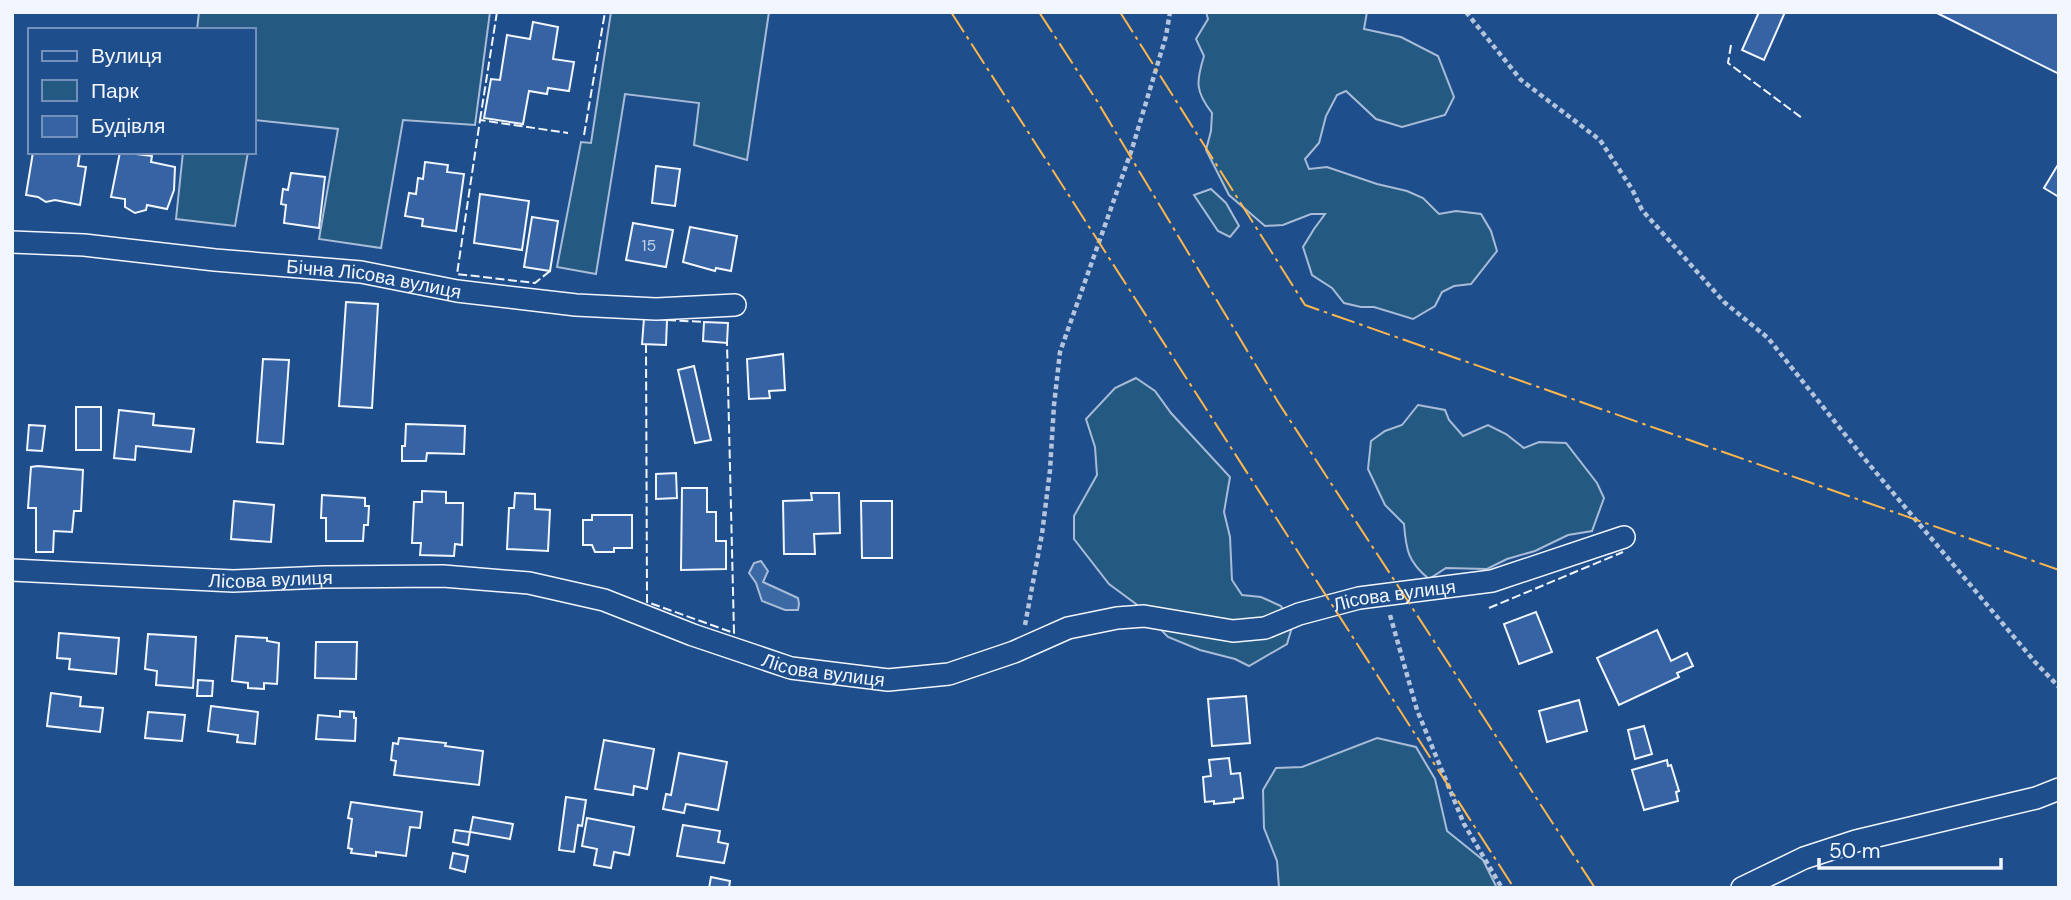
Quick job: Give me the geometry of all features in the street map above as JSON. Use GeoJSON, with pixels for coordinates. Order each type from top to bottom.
{"type":"FeatureCollection","features":[{"type":"Feature","properties":{"kind":"street","name":"Бічна Лісова вулиця"},"geometry":{"type":"LineString","coordinates":[[12,242],[84,245],[215,260],[360,272],[457,291],[576,305],[656,309],[735,305]]}},
{"type":"Feature","properties":{"kind":"street","name":"Лісова вулиця"},"geometry":{"type":"LineString","coordinates":[[12,570],[233,581],[443,576],[529,583],[604,600],[693,635],[791,668],[888,680],[949,674],[1025,647],[1068,628],[1117,618],[1144,616],[1233,631],[1265,628],[1299,614],[1360,598],[1492,581],[1624,537]]}},
{"type":"Feature","properties":{"kind":"street"},"geometry":{"type":"LineString","coordinates":[[1742,888],[1804,858],[1856,841],[2059,789]]}},
{"type":"Feature","properties":{"kind":"path"},"geometry":{"type":"LineString","coordinates":[[1025,647],[1025,623],[1042,534],[1050,470],[1060,352],[1132,149],[1166,36],[1170,12]]}},
{"type":"Feature","properties":{"kind":"path"},"geometry":{"type":"LineString","coordinates":[[1466,12],[1521,79],[1600,139],[1633,189],[1642,210],[1724,302],[1768,338],[1863,457],[2059,687]]}},
{"type":"Feature","properties":{"kind":"path"},"geometry":{"type":"LineString","coordinates":[[1384,595],[1423,722],[1464,824],[1502,888]]}},
{"type":"Feature","properties":{"kind":"green space"},"geometry":{"type":"Polygon","coordinates":[[[199,12],[490,12],[475,125],[403,120],[381,248],[319,239],[338,129],[256,120],[256,28],[197,28],[199,12]]]}},
{"type":"Feature","properties":{"kind":"green space"},"geometry":{"type":"Polygon","coordinates":[[[611,12],[769,12],[747,160],[694,145],[699,103],[625,94],[596,274],[557,267],[581,142],[591,143],[611,12]]]}},
{"type":"Feature","properties":{"kind":"green space"},"geometry":{"type":"Polygon","coordinates":[[[1206,12],[1367,12],[1364,29],[1401,37],[1438,56],[1454,97],[1445,115],[1402,127],[1376,119],[1346,91],[1337,95],[1326,116],[1319,143],[1305,159],[1309,169],[1327,167],[1407,191],[1423,198],[1439,214],[1456,211],[1481,214],[1491,231],[1497,251],[1471,284],[1454,286],[1442,292],[1435,306],[1413,319],[1374,307],[1344,303],[1332,288],[1312,275],[1303,247],[1325,214],[1311,214],[1283,225],[1265,226],[1229,195],[1206,150],[1212,113],[1200,92],[1199,73],[1204,56],[1196,39],[1208,19],[1206,12]]]}},
{"type":"Feature","properties":{"kind":"green space"},"geometry":{"type":"Polygon","coordinates":[[[183,154],[248,154],[235,226],[176,219],[183,154]]]}},
{"type":"Feature","properties":{"kind":"green space"},"geometry":{"type":"Polygon","coordinates":[[[1211,189],[1226,203],[1239,226],[1230,237],[1218,231],[1194,195],[1211,189]]]}},
{"type":"Feature","properties":{"kind":"green space"},"geometry":{"type":"Polygon","coordinates":[[[1136,378],[1155,391],[1171,413],[1230,477],[1224,512],[1230,537],[1232,580],[1242,595],[1261,597],[1281,606],[1292,627],[1287,644],[1249,666],[1168,637],[1136,604],[1109,584],[1074,539],[1074,516],[1097,475],[1095,447],[1086,419],[1115,388],[1136,378]]]}},
{"type":"Feature","properties":{"kind":"green space"},"geometry":{"type":"Polygon","coordinates":[[[1418,405],[1445,410],[1449,420],[1463,436],[1488,425],[1506,434],[1524,448],[1539,442],[1566,443],[1597,483],[1604,498],[1592,531],[1568,535],[1487,569],[1446,568],[1429,579],[1412,561],[1407,548],[1404,524],[1385,505],[1368,469],[1371,441],[1385,431],[1402,425],[1418,405]]]}},
{"type":"Feature","properties":{"kind":"green space"},"geometry":{"type":"Polygon","coordinates":[[[1377,738],[1416,747],[1435,779],[1447,831],[1483,860],[1497,888],[1279,888],[1277,861],[1264,828],[1263,790],[1276,768],[1302,767],[1377,738]]]}},
{"type":"Feature","properties":{"kind":"shaded area"},"geometry":{"type":"Polygon","coordinates":[[[761,561],[768,571],[763,582],[798,598],[798,610],[785,610],[762,601],[756,583],[749,573],[754,563],[761,561]]]}},
{"type":"Feature","properties":{"kind":"building"},"geometry":{"type":"Polygon","coordinates":[[[1759,12],[1785,12],[1764,60],[1742,50],[1759,12]]]}},
{"type":"Feature","properties":{"kind":"building"},"geometry":{"type":"Polygon","coordinates":[[[1935,12],[2059,12],[2059,74],[1935,12]]]}},
{"type":"Feature","properties":{"kind":"building"},"geometry":{"type":"Polygon","coordinates":[[[533,22],[558,27],[553,59],[574,62],[569,91],[548,88],[547,94],[529,91],[523,124],[484,118],[491,79],[500,80],[507,35],[530,39],[533,22]]]}},
{"type":"Feature","properties":{"kind":"building"},"geometry":{"type":"Polygon","coordinates":[[[33,154],[80,154],[78,166],[86,167],[80,205],[55,200],[46,202],[26,195],[33,154]]]}},
{"type":"Feature","properties":{"kind":"building"},"geometry":{"type":"Polygon","coordinates":[[[120,154],[152,156],[151,162],[175,167],[174,190],[167,209],[147,205],[146,210],[135,213],[125,207],[125,199],[111,197],[120,154]]]}},
{"type":"Feature","properties":{"kind":"building"},"geometry":{"type":"Polygon","coordinates":[[[425,162],[448,165],[447,172],[464,174],[456,231],[422,226],[423,219],[405,216],[409,193],[416,194],[418,178],[423,179],[425,162]]]}},
{"type":"Feature","properties":{"kind":"building"},"geometry":{"type":"Polygon","coordinates":[[[2059,163],[2059,197],[2044,188],[2059,163]]]}},
{"type":"Feature","properties":{"kind":"building"},"geometry":{"type":"Polygon","coordinates":[[[656,166],[680,169],[675,206],[652,203],[656,166]]]}},
{"type":"Feature","properties":{"kind":"building"},"geometry":{"type":"Polygon","coordinates":[[[291,173],[325,177],[319,228],[284,223],[286,205],[281,204],[283,189],[288,190],[291,173]]]}},
{"type":"Feature","properties":{"kind":"building"},"geometry":{"type":"Polygon","coordinates":[[[480,194],[529,201],[522,250],[474,243],[480,194]]]}},
{"type":"Feature","properties":{"kind":"building"},"geometry":{"type":"Polygon","coordinates":[[[532,217],[558,221],[550,271],[524,267],[532,217]]]}},
{"type":"Feature","properties":{"kind":"building"},"geometry":{"type":"Polygon","coordinates":[[[633,223],[673,230],[666,267],[626,260],[633,223]]]}},
{"type":"Feature","properties":{"kind":"building"},"geometry":{"type":"Polygon","coordinates":[[[690,227],[737,236],[731,271],[716,268],[715,271],[683,262],[690,227]]]}},
{"type":"Feature","properties":{"kind":"building"},"geometry":{"type":"Polygon","coordinates":[[[346,302],[378,304],[372,408],[339,406],[346,302]]]}},
{"type":"Feature","properties":{"kind":"building"},"geometry":{"type":"Polygon","coordinates":[[[644,318],[667,320],[666,345],[642,344],[644,318]]]}},
{"type":"Feature","properties":{"kind":"building"},"geometry":{"type":"Polygon","coordinates":[[[704,322],[728,323],[727,343],[703,341],[704,322]]]}},
{"type":"Feature","properties":{"kind":"building"},"geometry":{"type":"Polygon","coordinates":[[[783,354],[785,390],[769,391],[770,398],[749,399],[747,359],[783,354]]]}},
{"type":"Feature","properties":{"kind":"building"},"geometry":{"type":"Polygon","coordinates":[[[263,359],[289,360],[283,444],[257,442],[263,359]]]}},
{"type":"Feature","properties":{"kind":"building"},"geometry":{"type":"Polygon","coordinates":[[[694,366],[711,440],[695,443],[678,370],[694,366]]]}},
{"type":"Feature","properties":{"kind":"building"},"geometry":{"type":"Polygon","coordinates":[[[76,407],[101,407],[101,450],[76,450],[76,407]]]}},
{"type":"Feature","properties":{"kind":"building"},"geometry":{"type":"Polygon","coordinates":[[[119,410],[154,414],[153,425],[194,429],[191,452],[136,446],[135,460],[114,458],[119,410]]]}},
{"type":"Feature","properties":{"kind":"building"},"geometry":{"type":"Polygon","coordinates":[[[406,424],[465,426],[464,454],[427,453],[426,461],[402,461],[406,424]]]}},
{"type":"Feature","properties":{"kind":"building"},"geometry":{"type":"Polygon","coordinates":[[[29,425],[45,426],[42,451],[27,450],[29,425]]]}},
{"type":"Feature","properties":{"kind":"building"},"geometry":{"type":"Polygon","coordinates":[[[31,467],[83,470],[81,511],[74,511],[72,532],[54,531],[53,552],[36,552],[36,508],[28,508],[31,467]]]}},
{"type":"Feature","properties":{"kind":"building"},"geometry":{"type":"Polygon","coordinates":[[[676,473],[677,498],[656,499],[656,474],[676,473]]]}},
{"type":"Feature","properties":{"kind":"building"},"geometry":{"type":"Polygon","coordinates":[[[682,488],[707,488],[707,512],[716,512],[716,541],[726,541],[726,569],[681,570],[682,488]]]}},
{"type":"Feature","properties":{"kind":"building"},"geometry":{"type":"Polygon","coordinates":[[[422,491],[446,492],[446,503],[463,503],[462,545],[455,544],[454,556],[420,555],[421,543],[412,543],[414,502],[422,502],[422,491]]]}},
{"type":"Feature","properties":{"kind":"building"},"geometry":{"type":"Polygon","coordinates":[[[515,493],[535,494],[535,509],[550,510],[548,551],[507,549],[509,508],[514,508],[515,493]]]}},
{"type":"Feature","properties":{"kind":"building"},"geometry":{"type":"Polygon","coordinates":[[[811,493],[839,493],[840,533],[814,534],[815,554],[784,554],[783,501],[812,500],[811,493]]]}},
{"type":"Feature","properties":{"kind":"building"},"geometry":{"type":"Polygon","coordinates":[[[322,495],[365,498],[365,506],[369,506],[368,525],[364,525],[363,541],[326,541],[326,518],[321,518],[322,495]]]}},
{"type":"Feature","properties":{"kind":"building"},"geometry":{"type":"Polygon","coordinates":[[[234,501],[274,505],[271,542],[231,539],[234,501]]]}},
{"type":"Feature","properties":{"kind":"building"},"geometry":{"type":"Polygon","coordinates":[[[861,501],[892,501],[892,558],[862,558],[861,501]]]}},
{"type":"Feature","properties":{"kind":"building"},"geometry":{"type":"Polygon","coordinates":[[[592,515],[632,515],[632,548],[595,552],[592,545],[583,545],[583,520],[592,520],[592,515]]]}},
{"type":"Feature","properties":{"kind":"building"},"geometry":{"type":"Polygon","coordinates":[[[1536,612],[1552,652],[1519,664],[1504,624],[1536,612]]]}},
{"type":"Feature","properties":{"kind":"building"},"geometry":{"type":"Polygon","coordinates":[[[1657,630],[1671,661],[1687,653],[1693,666],[1677,673],[1679,677],[1619,705],[1597,658],[1657,630]]]}},
{"type":"Feature","properties":{"kind":"building"},"geometry":{"type":"Polygon","coordinates":[[[59,633],[119,638],[116,674],[69,669],[70,659],[57,658],[59,633]]]}},
{"type":"Feature","properties":{"kind":"building"},"geometry":{"type":"Polygon","coordinates":[[[148,634],[196,637],[193,688],[156,685],[157,671],[145,669],[148,634]]]}},
{"type":"Feature","properties":{"kind":"building"},"geometry":{"type":"Polygon","coordinates":[[[236,636],[267,638],[267,641],[279,643],[277,684],[264,683],[264,689],[248,688],[248,683],[232,681],[236,636]]]}},
{"type":"Feature","properties":{"kind":"building"},"geometry":{"type":"Polygon","coordinates":[[[316,642],[357,642],[356,679],[315,678],[316,642]]]}},
{"type":"Feature","properties":{"kind":"building"},"geometry":{"type":"Polygon","coordinates":[[[198,680],[213,681],[212,696],[197,696],[198,680]]]}},
{"type":"Feature","properties":{"kind":"building"},"geometry":{"type":"Polygon","coordinates":[[[51,693],[81,697],[80,706],[103,708],[100,732],[47,726],[51,693]]]}},
{"type":"Feature","properties":{"kind":"building"},"geometry":{"type":"Polygon","coordinates":[[[1246,696],[1250,743],[1212,746],[1208,699],[1246,696]]]}},
{"type":"Feature","properties":{"kind":"building"},"geometry":{"type":"Polygon","coordinates":[[[1579,700],[1587,731],[1547,742],[1539,711],[1579,700]]]}},
{"type":"Feature","properties":{"kind":"building"},"geometry":{"type":"Polygon","coordinates":[[[211,706],[258,712],[255,744],[237,742],[238,735],[208,731],[211,706]]]}},
{"type":"Feature","properties":{"kind":"building"},"geometry":{"type":"Polygon","coordinates":[[[340,711],[354,712],[355,741],[316,739],[318,715],[340,717],[340,711]]]}},
{"type":"Feature","properties":{"kind":"building"},"geometry":{"type":"Polygon","coordinates":[[[148,712],[185,715],[182,741],[145,738],[148,712]]]}},
{"type":"Feature","properties":{"kind":"building"},"geometry":{"type":"Polygon","coordinates":[[[1644,726],[1652,754],[1635,759],[1628,730],[1644,726]]]}},
{"type":"Feature","properties":{"kind":"building"},"geometry":{"type":"Polygon","coordinates":[[[399,738],[446,743],[445,746],[483,751],[479,785],[394,775],[396,761],[391,760],[393,743],[398,744],[399,738]]]}},
{"type":"Feature","properties":{"kind":"building"},"geometry":{"type":"Polygon","coordinates":[[[604,740],[654,749],[647,789],[634,786],[633,795],[595,789],[604,740]]]}},
{"type":"Feature","properties":{"kind":"building"},"geometry":{"type":"Polygon","coordinates":[[[679,753],[727,762],[718,810],[686,804],[684,813],[663,809],[666,794],[671,795],[679,753]]]}},
{"type":"Feature","properties":{"kind":"building"},"geometry":{"type":"Polygon","coordinates":[[[1229,758],[1231,774],[1240,773],[1243,798],[1234,799],[1234,802],[1205,802],[1203,777],[1211,776],[1209,760],[1229,758]]]}},
{"type":"Feature","properties":{"kind":"building"},"geometry":{"type":"Polygon","coordinates":[[[1667,760],[1679,791],[1676,792],[1678,801],[1644,810],[1632,770],[1667,760]]]}},
{"type":"Feature","properties":{"kind":"building"},"geometry":{"type":"Polygon","coordinates":[[[566,797],[586,800],[582,826],[578,825],[574,852],[559,850],[566,797]]]}},
{"type":"Feature","properties":{"kind":"building"},"geometry":{"type":"Polygon","coordinates":[[[351,802],[422,812],[420,828],[410,827],[406,856],[376,852],[376,856],[351,853],[352,849],[348,848],[352,819],[348,818],[351,802]]]}},
{"type":"Feature","properties":{"kind":"building"},"geometry":{"type":"Polygon","coordinates":[[[473,817],[513,824],[510,839],[470,832],[473,817]]]}},
{"type":"Feature","properties":{"kind":"building"},"geometry":{"type":"Polygon","coordinates":[[[587,818],[634,827],[629,855],[614,852],[611,868],[594,865],[597,849],[582,846],[587,818]]]}},
{"type":"Feature","properties":{"kind":"building"},"geometry":{"type":"Polygon","coordinates":[[[683,825],[720,831],[718,842],[728,844],[724,863],[677,856],[683,825]]]}},
{"type":"Feature","properties":{"kind":"building"},"geometry":{"type":"Polygon","coordinates":[[[455,830],[470,832],[468,845],[453,842],[455,830]]]}},
{"type":"Feature","properties":{"kind":"building"},"geometry":{"type":"Polygon","coordinates":[[[453,853],[468,856],[465,872],[450,868],[453,853]]]}},
{"type":"Feature","properties":{"kind":"building"},"geometry":{"type":"Polygon","coordinates":[[[711,877],[730,881],[729,888],[709,888],[711,877]]]}},
{"type":"Feature","properties":{"kind":"fence"},"geometry":{"type":"LineString","coordinates":[[480,120],[497,12]]}},
{"type":"Feature","properties":{"kind":"fence"},"geometry":{"type":"LineString","coordinates":[[584,135],[605,12]]}},
{"type":"Feature","properties":{"kind":"fence"},"geometry":{"type":"LineString","coordinates":[[1731,45],[1728,63],[1802,118]]}},
{"type":"Feature","properties":{"kind":"fence"},"geometry":{"type":"LineString","coordinates":[[550,271],[535,283],[457,274],[480,120],[568,133]]}},
{"type":"Feature","properties":{"kind":"fence"},"geometry":{"type":"LineString","coordinates":[[667,320],[704,322]]}},
{"type":"Feature","properties":{"kind":"fence"},"geometry":{"type":"LineString","coordinates":[[646,344],[647,602],[734,633],[727,343]]}},
{"type":"Feature","properties":{"kind":"fence"},"geometry":{"type":"LineString","coordinates":[[1489,608],[1623,552]]}},
{"type":"Feature","properties":{"kind":"power"},"geometry":{"type":"LineString","coordinates":[[951,12],[1514,888]]}},
{"type":"Feature","properties":{"kind":"power"},"geometry":{"type":"LineString","coordinates":[[1039,12],[1097,101],[1278,402],[1595,888]]}},
{"type":"Feature","properties":{"kind":"power"},"geometry":{"type":"LineString","coordinates":[[1120,12],[1305,305],[2059,570]]}}]}
